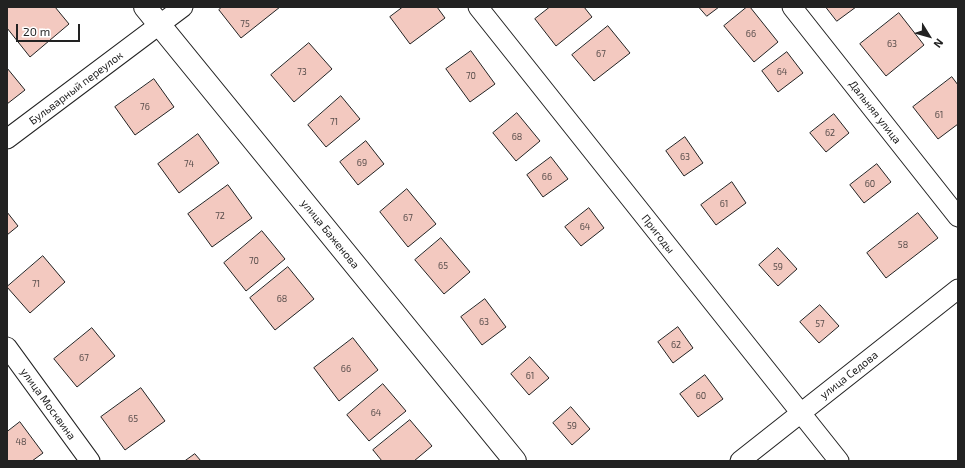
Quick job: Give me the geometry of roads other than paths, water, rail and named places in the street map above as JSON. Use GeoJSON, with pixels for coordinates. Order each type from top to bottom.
{"type":"FeatureCollection","features":[{"type":"Feature","properties":{"kind":"street","name":"улица Баженова"},"geometry":{"type":"LineString","coordinates":[[145,7],[515,461]]}},
{"type":"Feature","properties":{"kind":"street","name":"Бульварный переулок"},"geometry":{"type":"LineString","coordinates":[[7,139],[160,26],[183,7]]}},
{"type":"Feature","properties":{"kind":"street","name":"Пригоды"},"geometry":{"type":"LineString","coordinates":[[478,7],[839,461]]}},
{"type":"Feature","properties":{"kind":"street","name":"Дальняя улица"},"geometry":{"type":"LineString","coordinates":[[792,7],[958,217]]}},
{"type":"Feature","properties":{"kind":"street","name":"улица Седова"},"geometry":{"type":"LineString","coordinates":[[740,461],[958,289]]}},
{"type":"Feature","properties":{"kind":"street","name":"улица Москвина"},"geometry":{"type":"LineString","coordinates":[[7,347],[90,461]]}}]}
